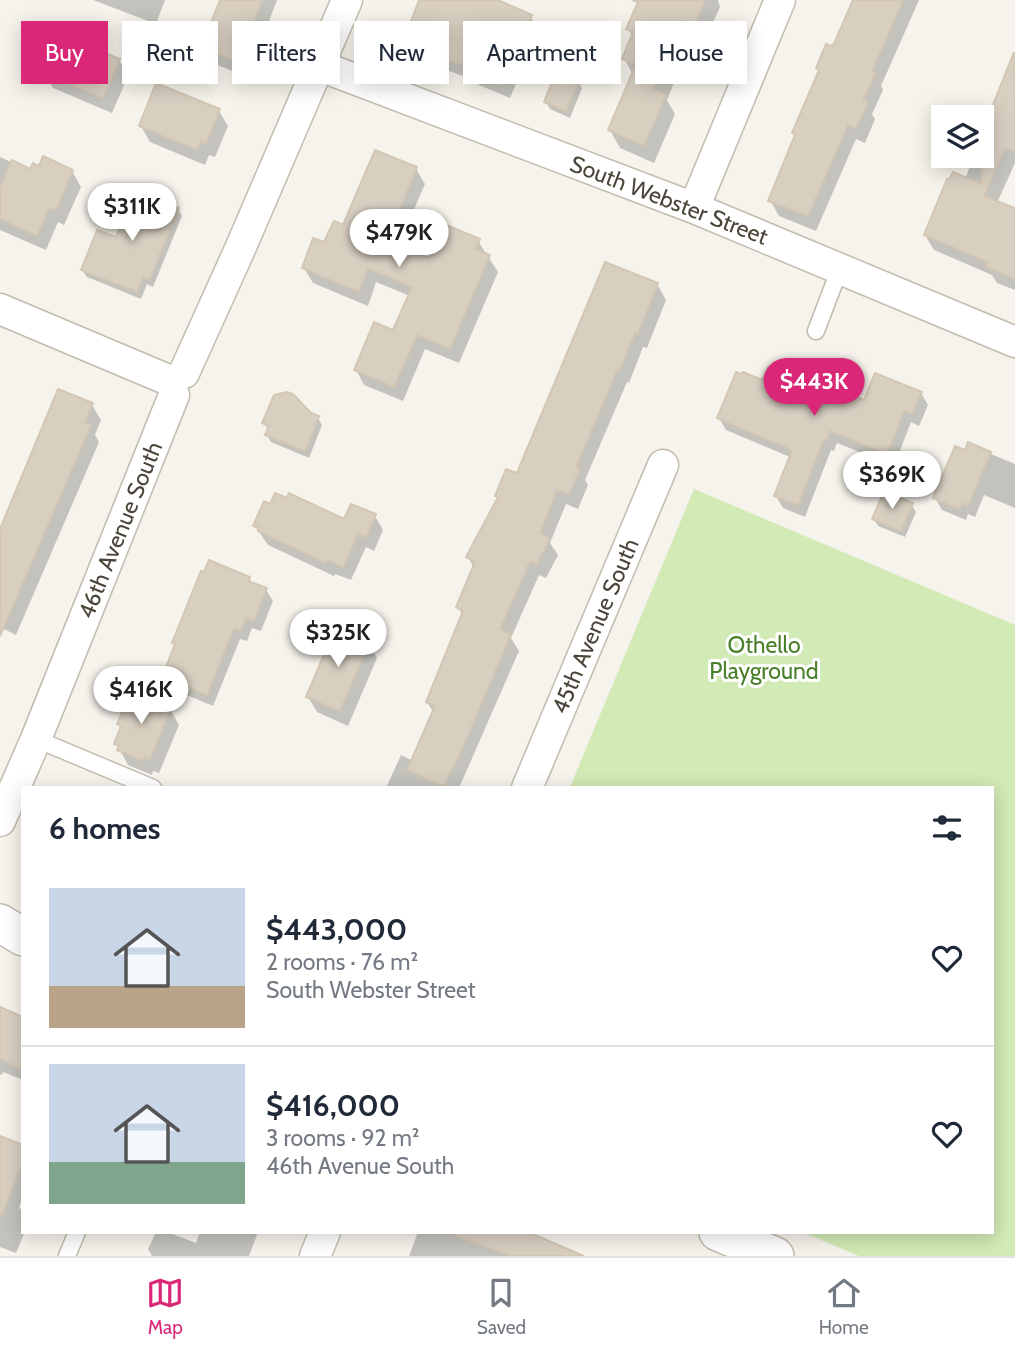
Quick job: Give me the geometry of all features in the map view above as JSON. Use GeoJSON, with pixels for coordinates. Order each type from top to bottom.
{"type":"FeatureCollection","features":[{"type":"Feature","properties":{"kind":"street","name":"46th Avenue South"},"geometry":{"type":"LineString","coordinates":[[338,21],[347,0]]}},
{"type":"Feature","properties":{"kind":"street"},"geometry":{"type":"LineString","coordinates":[[694,208],[780,0]]}},
{"type":"Feature","properties":{"kind":"street","name":"South Webster Street"},"geometry":{"type":"LineString","coordinates":[[340,74],[694,208],[1015,341]]}},
{"type":"Feature","properties":{"kind":"street","name":"46th Avenue South"},"geometry":{"type":"LineString","coordinates":[[0,821],[36,739],[175,382],[312,84]]}},
{"type":"Feature","properties":{"kind":"street"},"geometry":{"type":"LineString","coordinates":[[0,309],[175,382]]}},
{"type":"Feature","properties":{"kind":"street","name":"45th Avenue South"},"geometry":{"type":"LineString","coordinates":[[528,786],[663,465]]}},
{"type":"Feature","properties":{"kind":"street"},"geometry":{"type":"LineString","coordinates":[[0,923],[21,936]]}},
{"type":"Feature","properties":{"kind":"street"},"geometry":{"type":"LineString","coordinates":[[315,1256],[324,1234]]}},
{"type":"Feature","properties":{"kind":"street"},"geometry":{"type":"LineString","coordinates":[[723,1234],[775,1256]]}},
{"type":"Feature","properties":{"kind":"lane"},"geometry":{"type":"LineString","coordinates":[[816,331],[840,268]]}},
{"type":"Feature","properties":{"kind":"lane"},"geometry":{"type":"LineString","coordinates":[[36,739],[148,786]]}},
{"type":"Feature","properties":{"kind":"lane"},"geometry":{"type":"LineString","coordinates":[[67,1256],[76,1234]]}},
{"type":"Feature","properties":{"kind":"green space","name":"Othello Playground"},"geometry":{"type":"Polygon","coordinates":[[[694,489],[1015,625],[1015,1256],[859,1256],[807,1234],[994,1234],[994,786],[570,786],[694,489]]]}},
{"type":"Feature","properties":{"kind":"building"},"geometry":{"type":"Polygon","coordinates":[[[220,0],[262,0],[254,21],[232,21],[232,60],[218,54],[218,21],[212,21],[220,0]]]}},
{"type":"Feature","properties":{"kind":"building"},"geometry":{"type":"Polygon","coordinates":[[[419,0],[498,0],[532,15],[529,21],[463,21],[463,65],[449,60],[449,21],[411,21],[419,0]]]}},
{"type":"Feature","properties":{"kind":"building"},"geometry":{"type":"Polygon","coordinates":[[[632,0],[705,0],[696,21],[635,21],[635,64],[622,59],[633,32],[626,29],[638,2],[632,0]]]}},
{"type":"Feature","properties":{"kind":"building"},"geometry":{"type":"Polygon","coordinates":[[[853,0],[903,0],[872,71],[876,73],[863,100],[868,102],[856,129],[848,125],[808,216],[768,201],[795,135],[792,133],[819,70],[816,68],[826,44],[833,46],[853,0]]]}},
{"type":"Feature","properties":{"kind":"building"},"geometry":{"type":"Polygon","coordinates":[[[1014,52],[1015,152],[1005,148],[984,196],[1015,208],[1015,279],[986,267],[988,262],[924,235],[947,179],[949,180],[953,172],[982,184],[982,168],[994,168],[993,105],[1014,52]]]}},
{"type":"Feature","properties":{"kind":"building"},"geometry":{"type":"Polygon","coordinates":[[[108,54],[120,59],[103,98],[69,84],[108,84],[108,54]]]}},
{"type":"Feature","properties":{"kind":"building"},"geometry":{"type":"Polygon","coordinates":[[[635,66],[635,84],[655,84],[653,89],[666,95],[644,146],[608,130],[635,66]]]}},
{"type":"Feature","properties":{"kind":"building"},"geometry":{"type":"Polygon","coordinates":[[[156,84],[220,109],[206,143],[201,141],[197,150],[139,126],[156,84]]]}},
{"type":"Feature","properties":{"kind":"building"},"geometry":{"type":"Polygon","coordinates":[[[551,84],[577,84],[566,111],[544,102],[551,84]]]}},
{"type":"Feature","properties":{"kind":"building"},"geometry":{"type":"Polygon","coordinates":[[[375,150],[417,167],[387,240],[429,258],[444,224],[480,239],[475,249],[490,255],[450,349],[417,335],[394,387],[354,370],[374,322],[393,330],[412,287],[368,268],[359,292],[302,268],[313,238],[324,242],[334,221],[343,225],[375,150]]]}},
{"type":"Feature","properties":{"kind":"building"},"geometry":{"type":"Polygon","coordinates":[[[43,156],[73,170],[56,210],[49,208],[37,236],[0,219],[0,187],[12,160],[30,169],[33,163],[39,166],[43,156]]]}},
{"type":"Feature","properties":{"kind":"building"},"geometry":{"type":"Polygon","coordinates":[[[135,190],[179,208],[149,280],[143,277],[137,292],[81,270],[97,230],[116,237],[135,190]]]}},
{"type":"Feature","properties":{"kind":"building"},"geometry":{"type":"Polygon","coordinates":[[[605,262],[658,283],[638,334],[635,333],[620,369],[618,368],[576,467],[580,468],[569,495],[557,490],[540,533],[550,538],[537,564],[530,561],[500,629],[511,634],[460,754],[443,786],[407,770],[435,706],[426,702],[463,611],[456,607],[475,562],[466,557],[498,497],[495,496],[506,469],[517,473],[605,262]]]}},
{"type":"Feature","properties":{"kind":"building"},"geometry":{"type":"Polygon","coordinates":[[[768,367],[796,379],[800,375],[864,400],[875,373],[922,392],[912,414],[904,411],[887,454],[830,431],[827,440],[824,439],[798,505],[774,496],[792,450],[717,418],[736,372],[762,380],[768,367]]]}},
{"type":"Feature","properties":{"kind":"building"},"geometry":{"type":"Polygon","coordinates":[[[58,389],[93,403],[85,423],[91,425],[0,636],[0,529],[58,389]]]}},
{"type":"Feature","properties":{"kind":"building"},"geometry":{"type":"Polygon","coordinates":[[[287,392],[293,394],[311,413],[319,416],[305,451],[265,435],[269,426],[262,423],[274,395],[287,392]]]}},
{"type":"Feature","properties":{"kind":"building"},"geometry":{"type":"Polygon","coordinates":[[[968,442],[991,452],[968,506],[962,503],[959,509],[933,498],[955,446],[965,450],[968,442]]]}},
{"type":"Feature","properties":{"kind":"building"},"geometry":{"type":"Polygon","coordinates":[[[884,491],[913,503],[901,531],[872,519],[884,491]]]}},
{"type":"Feature","properties":{"kind":"building"},"geometry":{"type":"Polygon","coordinates":[[[275,493],[287,498],[289,493],[344,519],[351,504],[376,514],[366,537],[358,534],[343,567],[327,560],[326,563],[258,531],[259,528],[253,526],[264,501],[270,504],[275,493]]]}},
{"type":"Feature","properties":{"kind":"building"},"geometry":{"type":"Polygon","coordinates":[[[209,560],[250,577],[248,581],[267,588],[254,621],[246,618],[241,631],[234,628],[207,695],[162,677],[175,644],[172,643],[201,571],[204,572],[209,560]]]}},
{"type":"Feature","properties":{"kind":"building"},"geometry":{"type":"Polygon","coordinates":[[[336,626],[370,641],[340,711],[306,697],[336,626]]]}},
{"type":"Feature","properties":{"kind":"building"},"geometry":{"type":"Polygon","coordinates":[[[131,691],[171,708],[150,759],[145,757],[143,761],[117,750],[119,746],[114,744],[121,726],[117,724],[131,691]]]}},
{"type":"Feature","properties":{"kind":"building"},"geometry":{"type":"Polygon","coordinates":[[[0,1007],[21,1016],[21,1069],[0,1059],[0,1007]]]}},
{"type":"Feature","properties":{"kind":"building"},"geometry":{"type":"Polygon","coordinates":[[[0,1136],[21,1144],[21,1166],[2,1215],[0,1136]]]}},
{"type":"Feature","properties":{"kind":"building"},"geometry":{"type":"Polygon","coordinates":[[[533,1234],[584,1256],[513,1256],[455,1236],[533,1234]]]}}]}
